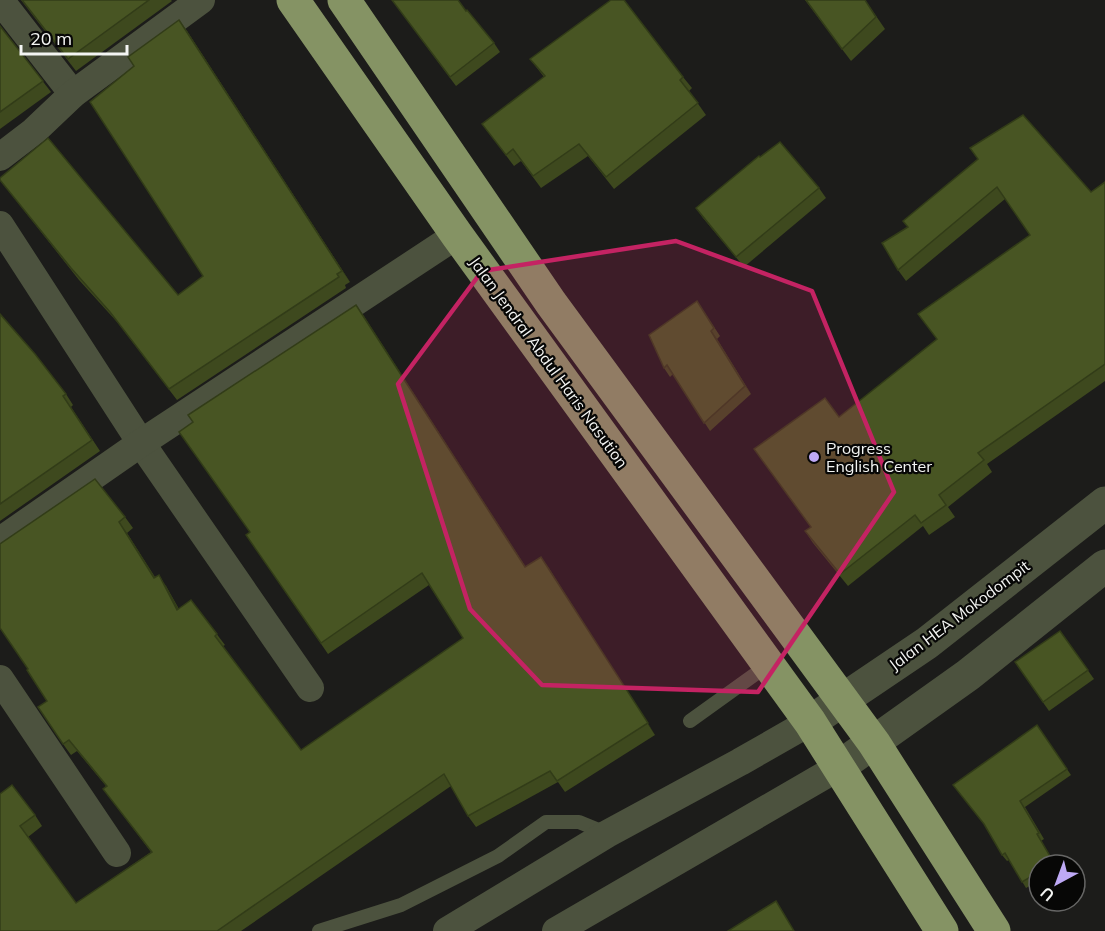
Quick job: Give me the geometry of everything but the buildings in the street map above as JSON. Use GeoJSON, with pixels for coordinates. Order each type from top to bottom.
{"type":"FeatureCollection","features":[{"type":"Feature","properties":{"kind":"highway"},"geometry":{"type":"LineString","coordinates":[[344,0],[551,303],[874,743],[994,931]]}},
{"type":"Feature","properties":{"kind":"highway","name":"Jalan Jendral Abdul Haris Nasution"},"geometry":{"type":"LineString","coordinates":[[309,5],[457,235],[810,722],[942,931]]}},
{"type":"Feature","properties":{"kind":"street"},"geometry":{"type":"LineString","coordinates":[[0,0],[73,94]]}},
{"type":"Feature","properties":{"kind":"street"},"geometry":{"type":"LineString","coordinates":[[0,157],[34,131],[73,94],[201,0]]}},
{"type":"Feature","properties":{"kind":"street"},"geometry":{"type":"LineString","coordinates":[[0,225],[141,443],[310,688]]}},
{"type":"Feature","properties":{"kind":"street"},"geometry":{"type":"LineString","coordinates":[[0,541],[141,443],[457,235]]}},
{"type":"Feature","properties":{"kind":"street","name":"Jalan HEA Mokodompit"},"geometry":{"type":"LineString","coordinates":[[810,722],[927,643],[1105,503]]}},
{"type":"Feature","properties":{"kind":"street"},"geometry":{"type":"LineString","coordinates":[[556,931],[839,767],[969,675],[1105,566]]}},
{"type":"Feature","properties":{"kind":"street"},"geometry":{"type":"LineString","coordinates":[[0,680],[117,853]]}},
{"type":"Feature","properties":{"kind":"street"},"geometry":{"type":"LineString","coordinates":[[447,931],[607,834],[810,722]]}},
{"type":"Feature","properties":{"kind":"lane"},"geometry":{"type":"LineString","coordinates":[[690,721],[768,665]]}},
{"type":"Feature","properties":{"kind":"lane"},"geometry":{"type":"LineString","coordinates":[[319,931],[400,905],[498,856],[546,822],[579,822],[607,834]]}},
{"type":"Feature","properties":{"kind":"highlighted area"},"geometry":{"type":"Polygon","coordinates":[[[676,241],[812,291],[894,492],[758,692],[542,685],[470,609],[398,384],[482,271],[676,241]]]}},
{"type":"Feature","properties":{"kind":"place","name":"Progress English Center"},"geometry":{"type":"Point","coordinates":[814,457]}}]}
